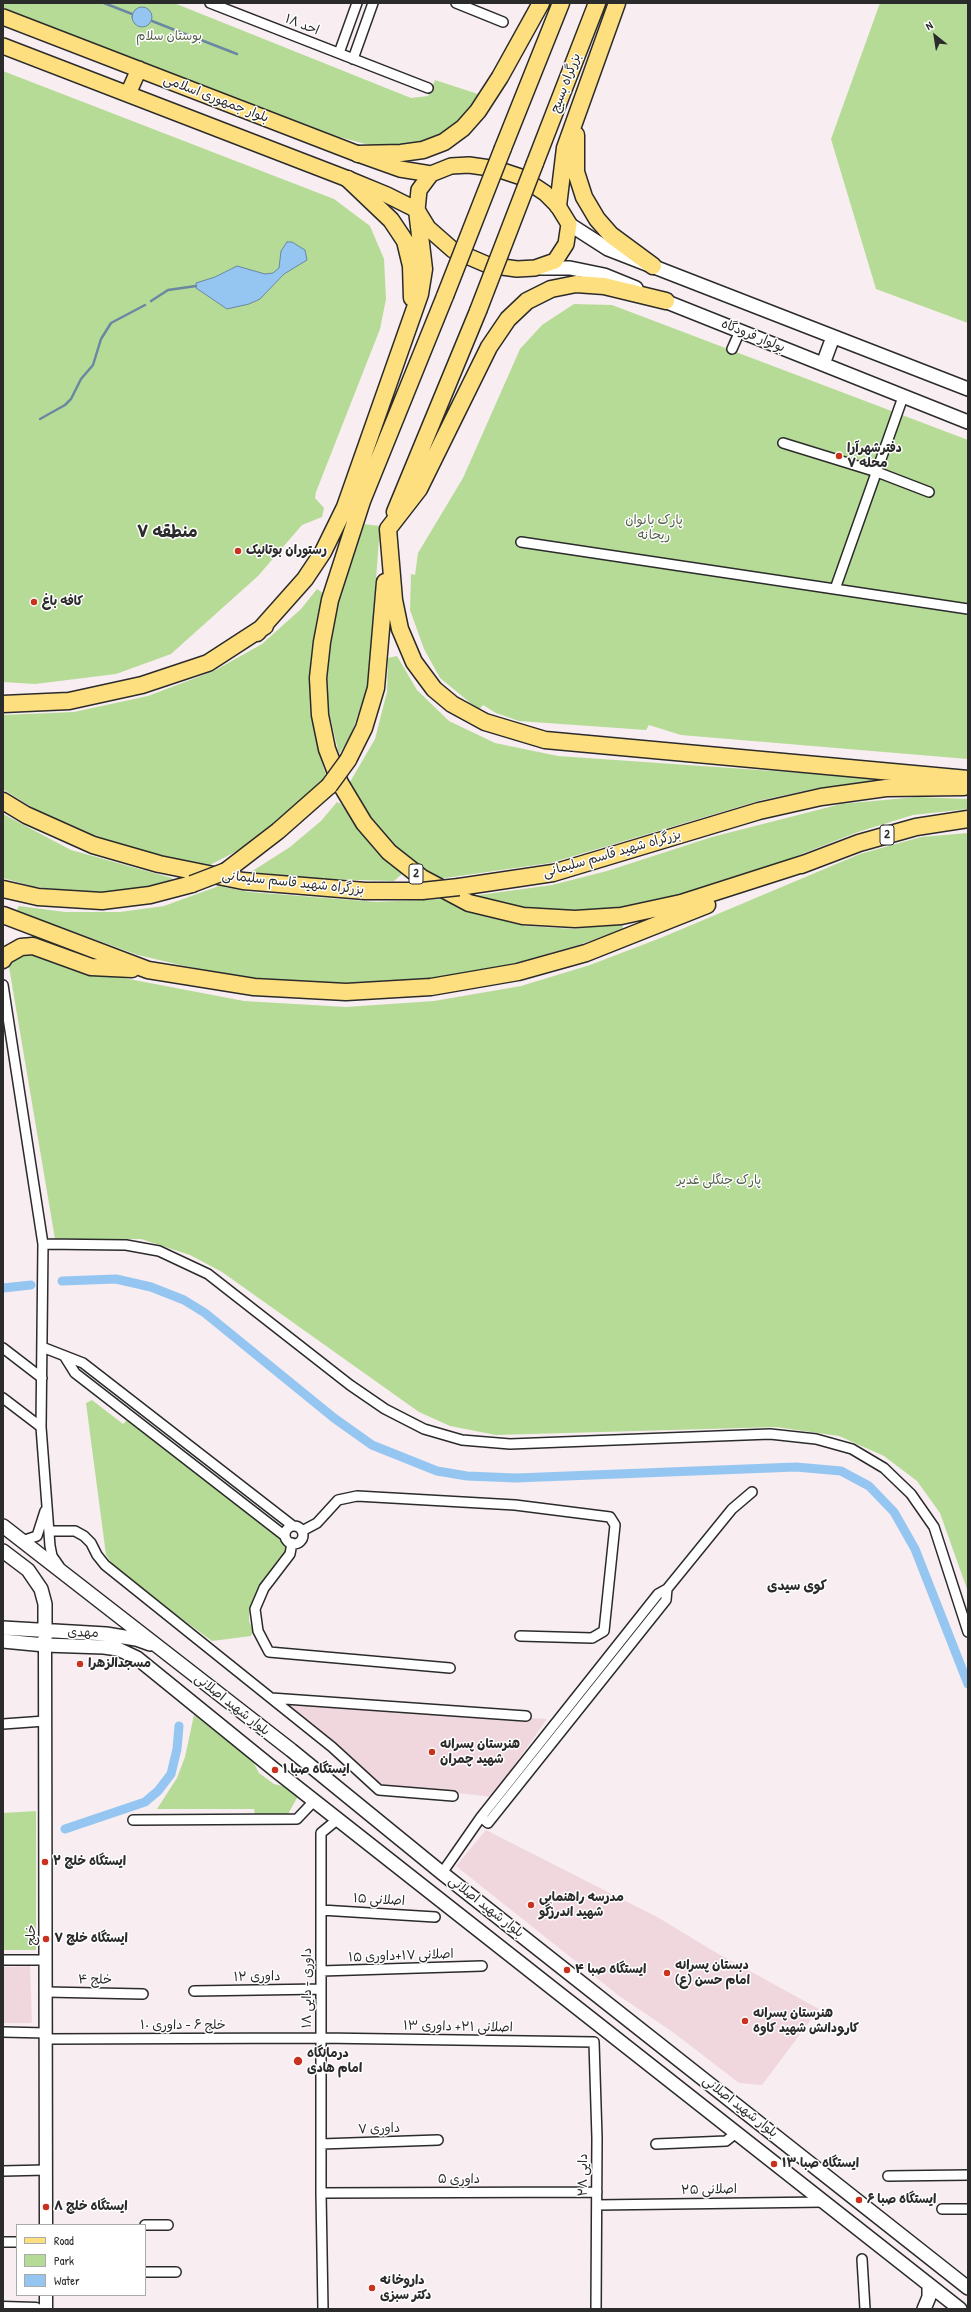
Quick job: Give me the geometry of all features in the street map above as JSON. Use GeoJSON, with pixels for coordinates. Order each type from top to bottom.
{"type":"FeatureCollection","features":[{"type":"Feature","properties":{"kind":"highway"},"geometry":{"type":"LineString","coordinates":[[358,154],[401,153],[423,150],[444,142],[463,128],[478,111],[500,77],[541,3]]}},
{"type":"Feature","properties":{"kind":"highway"},"geometry":{"type":"LineString","coordinates":[[3,704],[69,701],[142,685],[208,662],[257,633],[297,599],[325,563],[362,501],[561,3]]}},
{"type":"Feature","properties":{"kind":"highway","name":"بزرگراه بسیج"},"geometry":{"type":"LineString","coordinates":[[388,529],[478,311],[597,3]]}},
{"type":"Feature","properties":{"kind":"highway"},"geometry":{"type":"LineString","coordinates":[[558,206],[565,148],[617,3]]}},
{"type":"Feature","properties":{"kind":"highway"},"geometry":{"type":"LineString","coordinates":[[576,118],[576,172],[584,197],[597,219],[611,235],[653,266]]}},
{"type":"Feature","properties":{"kind":"highway"},"geometry":{"type":"LineString","coordinates":[[348,179],[392,220],[405,241],[411,266],[413,291],[410,321]]}},
{"type":"Feature","properties":{"kind":"highway"},"geometry":{"type":"LineString","coordinates":[[257,633],[305,578],[323,552],[336,528],[420,294],[424,269],[417,210]]}},
{"type":"Feature","properties":{"kind":"highway"},"geometry":{"type":"LineString","coordinates":[[3,889],[38,897],[102,901],[150,895],[192,884],[226,871],[278,831],[329,786],[348,760],[364,728],[376,688],[388,529],[419,489],[489,347],[508,319],[527,301],[552,289],[576,284],[604,286],[666,302]]}},
{"type":"Feature","properties":{"kind":"highway","name":"2"},"geometry":{"type":"LineString","coordinates":[[362,501],[330,600],[322,642],[318,678],[320,715],[327,749],[340,783],[364,823],[389,852],[422,878],[469,903],[523,916],[575,919],[621,916],[681,904],[809,862],[858,843],[916,827],[968,819]]}},
{"type":"Feature","properties":{"kind":"highway"},"geometry":{"type":"LineString","coordinates":[[388,529],[394,600],[400,629],[414,662],[434,690],[452,704],[485,722],[545,740],[968,779]]}},
{"type":"Feature","properties":{"kind":"highway","name":"بزرگراه شهید قاسم سلیمانی"},"geometry":{"type":"LineString","coordinates":[[3,800],[26,815],[93,845],[159,864],[242,881],[365,891],[422,891],[553,873],[759,811],[821,797],[886,788],[968,787]]}},
{"type":"Feature","properties":{"kind":"highway"},"geometry":{"type":"LineString","coordinates":[[3,960],[5,956],[21,946],[33,946],[91,967],[148,970],[254,987],[346,992],[438,986],[518,972],[586,953],[809,862]]}},
{"type":"Feature","properties":{"kind":"highway"},"geometry":{"type":"LineString","coordinates":[[3,915],[148,970]]}},
{"type":"Feature","properties":{"kind":"main road","name":"بلوار جمهوری اسلامی"},"geometry":{"type":"LineString","coordinates":[[3,17],[358,154],[400,169],[431,174]]}},
{"type":"Feature","properties":{"kind":"main road","name":"بلوار جمهوری اسلامی"},"geometry":{"type":"LineString","coordinates":[[3,46],[348,179],[387,195],[417,210]]}},
{"type":"Feature","properties":{"kind":"main road"},"geometry":{"type":"LineString","coordinates":[[128,94],[139,69]]}},
{"type":"Feature","properties":{"kind":"main road"},"geometry":{"type":"LineString","coordinates":[[569,224],[566,244],[555,261],[535,268],[502,268],[465,257],[441,241],[428,228],[417,210],[419,190],[431,174],[451,166],[469,165],[497,169],[533,184],[558,206],[569,224],[608,249],[968,389]]}},
{"type":"Feature","properties":{"kind":"main road","name":"بولوار فرودگاه"},"geometry":{"type":"LineString","coordinates":[[535,268],[570,268],[604,275],[666,302],[968,422]]}},
{"type":"Feature","properties":{"kind":"main road"},"geometry":{"type":"LineString","coordinates":[[823,364],[833,337]]}},
{"type":"Feature","properties":{"kind":"main road","name":"بلوار شهید اصلانی"},"geometry":{"type":"LineString","coordinates":[[3,1526],[291,1750],[442,1872],[968,2288]]}},
{"type":"Feature","properties":{"kind":"main road"},"geometry":{"type":"LineString","coordinates":[[3,1551],[28,1570],[41,1589],[45,1604],[45,1645]]}},
{"type":"Feature","properties":{"kind":"main road","name":"مهدی"},"geometry":{"type":"LineString","coordinates":[[3,1628],[46,1632],[106,1634],[136,1639],[160,1648]]}},
{"type":"Feature","properties":{"kind":"main road","name":"مهدی"},"geometry":{"type":"LineString","coordinates":[[3,1641],[45,1645],[104,1647],[118,1649],[137,1658]]}},
{"type":"Feature","properties":{"kind":"main road","name":"بلوار شهید اصلانی"},"geometry":{"type":"LineString","coordinates":[[137,1658],[314,1801],[960,2309]]}},
{"type":"Feature","properties":{"kind":"main road"},"geometry":{"type":"LineString","coordinates":[[736,2133],[749,2115]]}},
{"type":"Feature","properties":{"kind":"main road"},"geometry":{"type":"LineString","coordinates":[[924,2309],[929,2297],[929,2286]]}},
{"type":"Feature","properties":{"kind":"street","name":"احد ۱۸"},"geometry":{"type":"LineString","coordinates":[[210,3],[428,88]]}},
{"type":"Feature","properties":{"kind":"street"},"geometry":{"type":"LineString","coordinates":[[339,53],[357,3]]}},
{"type":"Feature","properties":{"kind":"street"},"geometry":{"type":"LineString","coordinates":[[353,59],[373,3]]}},
{"type":"Feature","properties":{"kind":"street"},"geometry":{"type":"LineString","coordinates":[[456,3],[503,22]]}},
{"type":"Feature","properties":{"kind":"street"},"geometry":{"type":"LineString","coordinates":[[732,349],[740,331]]}},
{"type":"Feature","properties":{"kind":"street"},"geometry":{"type":"LineString","coordinates":[[835,589],[903,397]]}},
{"type":"Feature","properties":{"kind":"street"},"geometry":{"type":"LineString","coordinates":[[782,443],[877,472],[929,492]]}},
{"type":"Feature","properties":{"kind":"street"},"geometry":{"type":"LineString","coordinates":[[521,542],[968,609]]}},
{"type":"Feature","properties":{"kind":"street"},"geometry":{"type":"LineString","coordinates":[[3,985],[43,1244],[41,1427],[46,1508],[52,1556],[63,1572]]}},
{"type":"Feature","properties":{"kind":"street"},"geometry":{"type":"LineString","coordinates":[[43,1244],[126,1245],[159,1251],[208,1274],[350,1385],[385,1409],[424,1429],[462,1440],[510,1444],[770,1434],[816,1439],[852,1449],[884,1468],[912,1494],[934,1527],[968,1632]]}},
{"type":"Feature","properties":{"kind":"street"},"geometry":{"type":"LineString","coordinates":[[42,1347],[64,1357],[83,1363],[293,1526],[298,1527],[302,1531]]}},
{"type":"Feature","properties":{"kind":"street"},"geometry":{"type":"LineString","coordinates":[[3,1348],[42,1378]]}},
{"type":"Feature","properties":{"kind":"street"},"geometry":{"type":"LineString","coordinates":[[64,1357],[75,1372],[286,1536],[292,1543]]}},
{"type":"Feature","properties":{"kind":"street"},"geometry":{"type":"LineString","coordinates":[[94,1386],[101,1376]]}},
{"type":"Feature","properties":{"kind":"street"},"geometry":{"type":"LineString","coordinates":[[119,1406],[126,1396]]}},
{"type":"Feature","properties":{"kind":"street"},"geometry":{"type":"LineString","coordinates":[[3,1398],[41,1427]]}},
{"type":"Feature","properties":{"kind":"street"},"geometry":{"type":"LineString","coordinates":[[166,1443],[174,1434]]}},
{"type":"Feature","properties":{"kind":"street"},"geometry":{"type":"LineString","coordinates":[[231,1493],[238,1483]]}},
{"type":"Feature","properties":{"kind":"street"},"geometry":{"type":"LineString","coordinates":[[442,1872],[481,1817],[658,1594],[668,1589],[732,1509],[752,1492]]}},
{"type":"Feature","properties":{"kind":"street"},"geometry":{"type":"LineString","coordinates":[[302,1531],[317,1523],[338,1500],[357,1496],[515,1505],[610,1517],[614,1525],[604,1631],[592,1638],[520,1636]]}},
{"type":"Feature","properties":{"kind":"street"},"geometry":{"type":"LineString","coordinates":[[22,1541],[37,1536],[46,1508]]}},
{"type":"Feature","properties":{"kind":"street"},"geometry":{"type":"LineString","coordinates":[[286,1536],[288,1528],[293,1526]]}},
{"type":"Feature","properties":{"kind":"street"},"geometry":{"type":"LineString","coordinates":[[50,1531],[75,1531],[84,1536],[91,1543],[97,1555],[105,1565],[332,1747],[379,1790],[453,1796]]}},
{"type":"Feature","properties":{"kind":"street"},"geometry":{"type":"LineString","coordinates":[[292,1543],[301,1540],[302,1531]]}},
{"type":"Feature","properties":{"kind":"street"},"geometry":{"type":"LineString","coordinates":[[292,1543],[290,1554],[264,1588],[255,1608],[258,1631],[269,1652],[450,1668]]}},
{"type":"Feature","properties":{"kind":"street","name":"خلج"},"geometry":{"type":"LineString","coordinates":[[45,1645],[46,2224]]}},
{"type":"Feature","properties":{"kind":"street"},"geometry":{"type":"LineString","coordinates":[[271,1698],[526,1716]]}},
{"type":"Feature","properties":{"kind":"street"},"geometry":{"type":"LineString","coordinates":[[3,1724],[45,1721]]}},
{"type":"Feature","properties":{"kind":"street"},"geometry":{"type":"LineString","coordinates":[[133,1820],[297,1819],[314,1801]]}},
{"type":"Feature","properties":{"kind":"street","name":"داوری - دایی ۱۸"},"geometry":{"type":"LineString","coordinates":[[323,2309],[321,2193],[321,1833],[338,1819]]}},
{"type":"Feature","properties":{"kind":"street","name":"اصلانی ۱۵"},"geometry":{"type":"LineString","coordinates":[[321,1910],[435,1916]]}},
{"type":"Feature","properties":{"kind":"street"},"geometry":{"type":"LineString","coordinates":[[3,1960],[46,1960]]}},
{"type":"Feature","properties":{"kind":"street","name":"اصلانی ۱۷+داوری ۱۵"},"geometry":{"type":"LineString","coordinates":[[321,1971],[482,1966]]}},
{"type":"Feature","properties":{"kind":"street","name":"داوری ۱۲"},"geometry":{"type":"LineString","coordinates":[[194,1991],[321,1989]]}},
{"type":"Feature","properties":{"kind":"street","name":"خلج ۴"},"geometry":{"type":"LineString","coordinates":[[46,1992],[143,1994]]}},
{"type":"Feature","properties":{"kind":"street","name":"خلج ۶ - داوری ۱۰"},"geometry":{"type":"LineString","coordinates":[[3,2032],[46,2036],[321,2038]]}},
{"type":"Feature","properties":{"kind":"street","name":"اصلانی ۲۱+ داوری ۱۳"},"geometry":{"type":"LineString","coordinates":[[321,2038],[594,2042]]}},
{"type":"Feature","properties":{"kind":"street","name":"دایی ۲۸"},"geometry":{"type":"LineString","coordinates":[[594,2042],[597,2192],[596,2309]]}},
{"type":"Feature","properties":{"kind":"street"},"geometry":{"type":"LineString","coordinates":[[656,2144],[726,2142],[736,2133]]}},
{"type":"Feature","properties":{"kind":"street","name":"داوری ۷"},"geometry":{"type":"LineString","coordinates":[[321,2144],[438,2140]]}},
{"type":"Feature","properties":{"kind":"street"},"geometry":{"type":"LineString","coordinates":[[3,2171],[46,2170]]}},
{"type":"Feature","properties":{"kind":"street"},"geometry":{"type":"LineString","coordinates":[[888,2176],[968,2175]]}},
{"type":"Feature","properties":{"kind":"street","name":"داوری ۵"},"geometry":{"type":"LineString","coordinates":[[321,2193],[597,2192]]}},
{"type":"Feature","properties":{"kind":"street","name":"اصلانی ۲۵"},"geometry":{"type":"LineString","coordinates":[[597,2205],[823,2202]]}},
{"type":"Feature","properties":{"kind":"street"},"geometry":{"type":"LineString","coordinates":[[942,2209],[968,2209]]}},
{"type":"Feature","properties":{"kind":"street"},"geometry":{"type":"LineString","coordinates":[[146,2225],[168,2225]]}},
{"type":"Feature","properties":{"kind":"street"},"geometry":{"type":"LineString","coordinates":[[3,2242],[16,2242]]}},
{"type":"Feature","properties":{"kind":"street"},"geometry":{"type":"LineString","coordinates":[[862,2259],[865,2309]]}},
{"type":"Feature","properties":{"kind":"street"},"geometry":{"type":"LineString","coordinates":[[146,2272],[176,2272]]}},
{"type":"Feature","properties":{"kind":"street"},"geometry":{"type":"LineString","coordinates":[[46,2296],[46,2309]]}},
{"type":"Feature","properties":{"kind":"street"},"geometry":{"type":"LineString","coordinates":[[3,2308],[36,2309]]}},
{"type":"Feature","properties":{"kind":"shaded area","name":"هنرستان پسرانه شهید چمران"},"geometry":{"type":"Polygon","coordinates":[[[278,1704],[547,1719],[492,1797],[380,1784],[278,1704]]]}},
{"type":"Feature","properties":{"kind":"shaded area"},"geometry":{"type":"Polygon","coordinates":[[[486,1830],[659,1918],[715,1952],[819,2009],[762,2085],[739,2083],[674,2033],[618,1995],[456,1866],[486,1830]]]}},
{"type":"Feature","properties":{"kind":"shaded area"},"geometry":{"type":"Polygon","coordinates":[[[30,1966],[32,2023],[3,2023],[3,1967],[30,1966]]]}},
{"type":"Feature","properties":{"kind":"green space","name":"بوستان سلام"},"geometry":{"type":"Polygon","coordinates":[[[3,3],[174,3],[411,98],[428,96],[435,80],[481,95],[463,121],[441,136],[413,145],[381,148],[339,137],[3,9],[3,3]]]}},
{"type":"Feature","properties":{"kind":"green space"},"geometry":{"type":"Polygon","coordinates":[[[880,3],[968,3],[968,323],[876,289],[831,139],[880,3]]]}},
{"type":"Feature","properties":{"kind":"green space"},"geometry":{"type":"Polygon","coordinates":[[[3,71],[334,199],[370,226],[384,259],[386,299],[380,329],[316,492],[315,498],[324,508],[322,517],[302,525],[258,576],[171,654],[116,674],[35,684],[3,682],[3,71]]]}},
{"type":"Feature","properties":{"kind":"green space","name":"پارک بانوان ریحانه"},"geometry":{"type":"Polygon","coordinates":[[[574,304],[612,305],[968,440],[968,759],[681,735],[649,725],[646,730],[519,721],[496,713],[483,705],[479,710],[440,678],[424,649],[410,610],[411,574],[415,575],[418,553],[463,478],[520,349],[542,325],[574,304]]]}},
{"type":"Feature","properties":{"kind":"green space"},"geometry":{"type":"Polygon","coordinates":[[[363,524],[380,526],[368,686],[350,737],[339,754],[329,712],[326,677],[329,643],[338,601],[363,524]]]}},
{"type":"Feature","properties":{"kind":"green space"},"geometry":{"type":"Polygon","coordinates":[[[317,589],[323,593],[316,623],[311,658],[310,689],[313,720],[320,757],[326,775],[318,787],[254,842],[210,865],[161,857],[97,838],[34,809],[3,789],[3,715],[74,712],[148,696],[214,671],[262,644],[301,609],[317,589]]]}},
{"type":"Feature","properties":{"kind":"green space"},"geometry":{"type":"Polygon","coordinates":[[[397,656],[417,690],[449,721],[495,743],[558,756],[874,778],[874,781],[818,788],[762,800],[550,863],[438,879],[393,844],[368,814],[350,782],[375,739],[387,692],[388,658],[397,656]]]}},
{"type":"Feature","properties":{"kind":"green space"},"geometry":{"type":"Polygon","coordinates":[[[917,797],[968,799],[968,809],[913,815],[858,832],[735,880],[624,910],[577,914],[529,911],[472,896],[552,885],[607,871],[712,837],[841,804],[917,797]]]}},
{"type":"Feature","properties":{"kind":"green space"},"geometry":{"type":"Polygon","coordinates":[[[337,802],[341,804],[374,849],[402,874],[394,881],[322,879],[251,872],[290,847],[321,821],[337,802]]]}},
{"type":"Feature","properties":{"kind":"green space"},"geometry":{"type":"Polygon","coordinates":[[[3,814],[71,850],[172,878],[172,882],[105,893],[35,887],[3,878],[3,814]]]}},
{"type":"Feature","properties":{"kind":"green space","name":"پارک جنگلی غدیر"},"geometry":{"type":"Polygon","coordinates":[[[968,833],[968,1592],[940,1513],[917,1481],[884,1456],[839,1436],[776,1427],[496,1435],[450,1426],[419,1412],[222,1272],[190,1255],[141,1239],[55,1239],[8,961],[30,951],[92,972],[244,1001],[346,1007],[434,1001],[521,986],[590,965],[663,937],[860,854],[921,837],[968,833]]]}},
{"type":"Feature","properties":{"kind":"green space"},"geometry":{"type":"Polygon","coordinates":[[[219,886],[249,892],[377,902],[441,899],[470,912],[525,926],[574,929],[622,923],[623,929],[579,945],[515,963],[430,980],[347,985],[255,979],[180,965],[138,955],[16,911],[19,906],[65,912],[120,912],[164,906],[219,886]]]}},
{"type":"Feature","properties":{"kind":"green space"},"geometry":{"type":"Polygon","coordinates":[[[92,1400],[123,1424],[127,1420],[282,1539],[285,1547],[285,1557],[278,1567],[259,1586],[249,1610],[249,1621],[253,1631],[251,1636],[212,1641],[118,1572],[106,1555],[86,1403],[92,1400]]]}},
{"type":"Feature","properties":{"kind":"green space"},"geometry":{"type":"Polygon","coordinates":[[[194,1715],[252,1760],[259,1773],[274,1784],[287,1787],[298,1796],[287,1816],[255,1815],[254,1809],[157,1809],[177,1778],[185,1757],[194,1715]]]}},
{"type":"Feature","properties":{"kind":"green space"},"geometry":{"type":"Polygon","coordinates":[[[36,1811],[36,1950],[3,1950],[3,1813],[36,1811]]]}},
{"type":"Feature","properties":{"kind":"water"},"geometry":{"type":"Polygon","coordinates":[[[138,7],[146,7],[152,13],[152,21],[146,27],[138,27],[132,21],[132,13],[138,7]]]}},
{"type":"Feature","properties":{"kind":"water"},"geometry":{"type":"Polygon","coordinates":[[[287,242],[292,242],[305,250],[307,260],[284,274],[260,299],[249,304],[227,309],[196,288],[196,283],[215,277],[237,266],[265,274],[273,273],[279,268],[281,251],[287,242]]]}},
{"type":"Feature","properties":{"kind":"waterway"},"geometry":{"type":"LineString","coordinates":[[104,3],[132,14]]}},
{"type":"Feature","properties":{"kind":"waterway"},"geometry":{"type":"LineString","coordinates":[[152,21],[195,38]]}},
{"type":"Feature","properties":{"kind":"waterway"},"geometry":{"type":"LineString","coordinates":[[201,40],[237,54]]}},
{"type":"Feature","properties":{"kind":"waterway"},"geometry":{"type":"LineString","coordinates":[[151,301],[168,290],[196,286]]}},
{"type":"Feature","properties":{"kind":"waterway"},"geometry":{"type":"LineString","coordinates":[[40,419],[65,405],[71,399],[81,379],[93,365],[101,339],[111,323],[145,305]]}},
{"type":"Feature","properties":{"kind":"waterway"},"geometry":{"type":"LineString","coordinates":[[62,1281],[116,1279],[151,1287],[184,1300],[205,1313],[334,1418],[372,1445],[437,1471],[467,1476],[516,1478],[796,1467],[841,1471],[869,1486],[894,1512],[915,1549],[968,1684]]}},
{"type":"Feature","properties":{"kind":"waterway"},"geometry":{"type":"LineString","coordinates":[[3,1288],[31,1285]]}},
{"type":"Feature","properties":{"kind":"waterway"},"geometry":{"type":"LineString","coordinates":[[65,1829],[145,1802],[158,1791],[171,1774],[177,1749],[179,1726]]}},
{"type":"Feature","properties":{"kind":"place","name":"دفترشهرآرا محله ۷"},"geometry":{"type":"Point","coordinates":[839,456]}},
{"type":"Feature","properties":{"kind":"place","name":"رستوران بوتانیک"},"geometry":{"type":"Point","coordinates":[238,551]}},
{"type":"Feature","properties":{"kind":"place","name":"کافه باغ"},"geometry":{"type":"Point","coordinates":[34,602]}},
{"type":"Feature","properties":{"kind":"place","name":"مسجدالزهرا"},"geometry":{"type":"Point","coordinates":[80,1664]}},
{"type":"Feature","properties":{"kind":"place","name":"هنرستان پسرانه شهید چمران"},"geometry":{"type":"Point","coordinates":[432,1752]}},
{"type":"Feature","properties":{"kind":"place","name":"ایستگاه صبا ۱"},"geometry":{"type":"Point","coordinates":[275,1770]}},
{"type":"Feature","properties":{"kind":"place","name":"ایستگاه خلچ ۲"},"geometry":{"type":"Point","coordinates":[45,1862]}},
{"type":"Feature","properties":{"kind":"place","name":"مدرسه راهنمایی شهید اندرزگو"},"geometry":{"type":"Point","coordinates":[531,1905]}},
{"type":"Feature","properties":{"kind":"place","name":"ایستگاه خلج ۷"},"geometry":{"type":"Point","coordinates":[46,1939]}},
{"type":"Feature","properties":{"kind":"place","name":"ایستگاه صبا ۴"},"geometry":{"type":"Point","coordinates":[567,1970]}},
{"type":"Feature","properties":{"kind":"place","name":"دبستان پسرانه امام حسن (ع)"},"geometry":{"type":"Point","coordinates":[667,1973]}},
{"type":"Feature","properties":{"kind":"place","name":"هنرستان پسرانه کارودانش شهید کاوه"},"geometry":{"type":"Point","coordinates":[745,2021]}},
{"type":"Feature","properties":{"kind":"place","name":"درمانگاه امام هادی"},"geometry":{"type":"Point","coordinates":[298,2061]}},
{"type":"Feature","properties":{"kind":"place","name":"ایستگاه صبا ۱۳"},"geometry":{"type":"Point","coordinates":[774,2164]}},
{"type":"Feature","properties":{"kind":"place","name":"ایستگاه صبا ۶"},"geometry":{"type":"Point","coordinates":[859,2200]}},
{"type":"Feature","properties":{"kind":"place","name":"ایستگاه خلچ ۸"},"geometry":{"type":"Point","coordinates":[46,2207]}},
{"type":"Feature","properties":{"kind":"place","name":"داروخانه دکتر سبزی"},"geometry":{"type":"Point","coordinates":[372,2288]}},
{"type":"Feature","properties":{"kind":"district","name":"منطقه ۷"},"geometry":{"type":"Point","coordinates":[167,532]}},
{"type":"Feature","properties":{"kind":"district","name":"کوی سیدی"},"geometry":{"type":"Point","coordinates":[797,1586]}}]}
